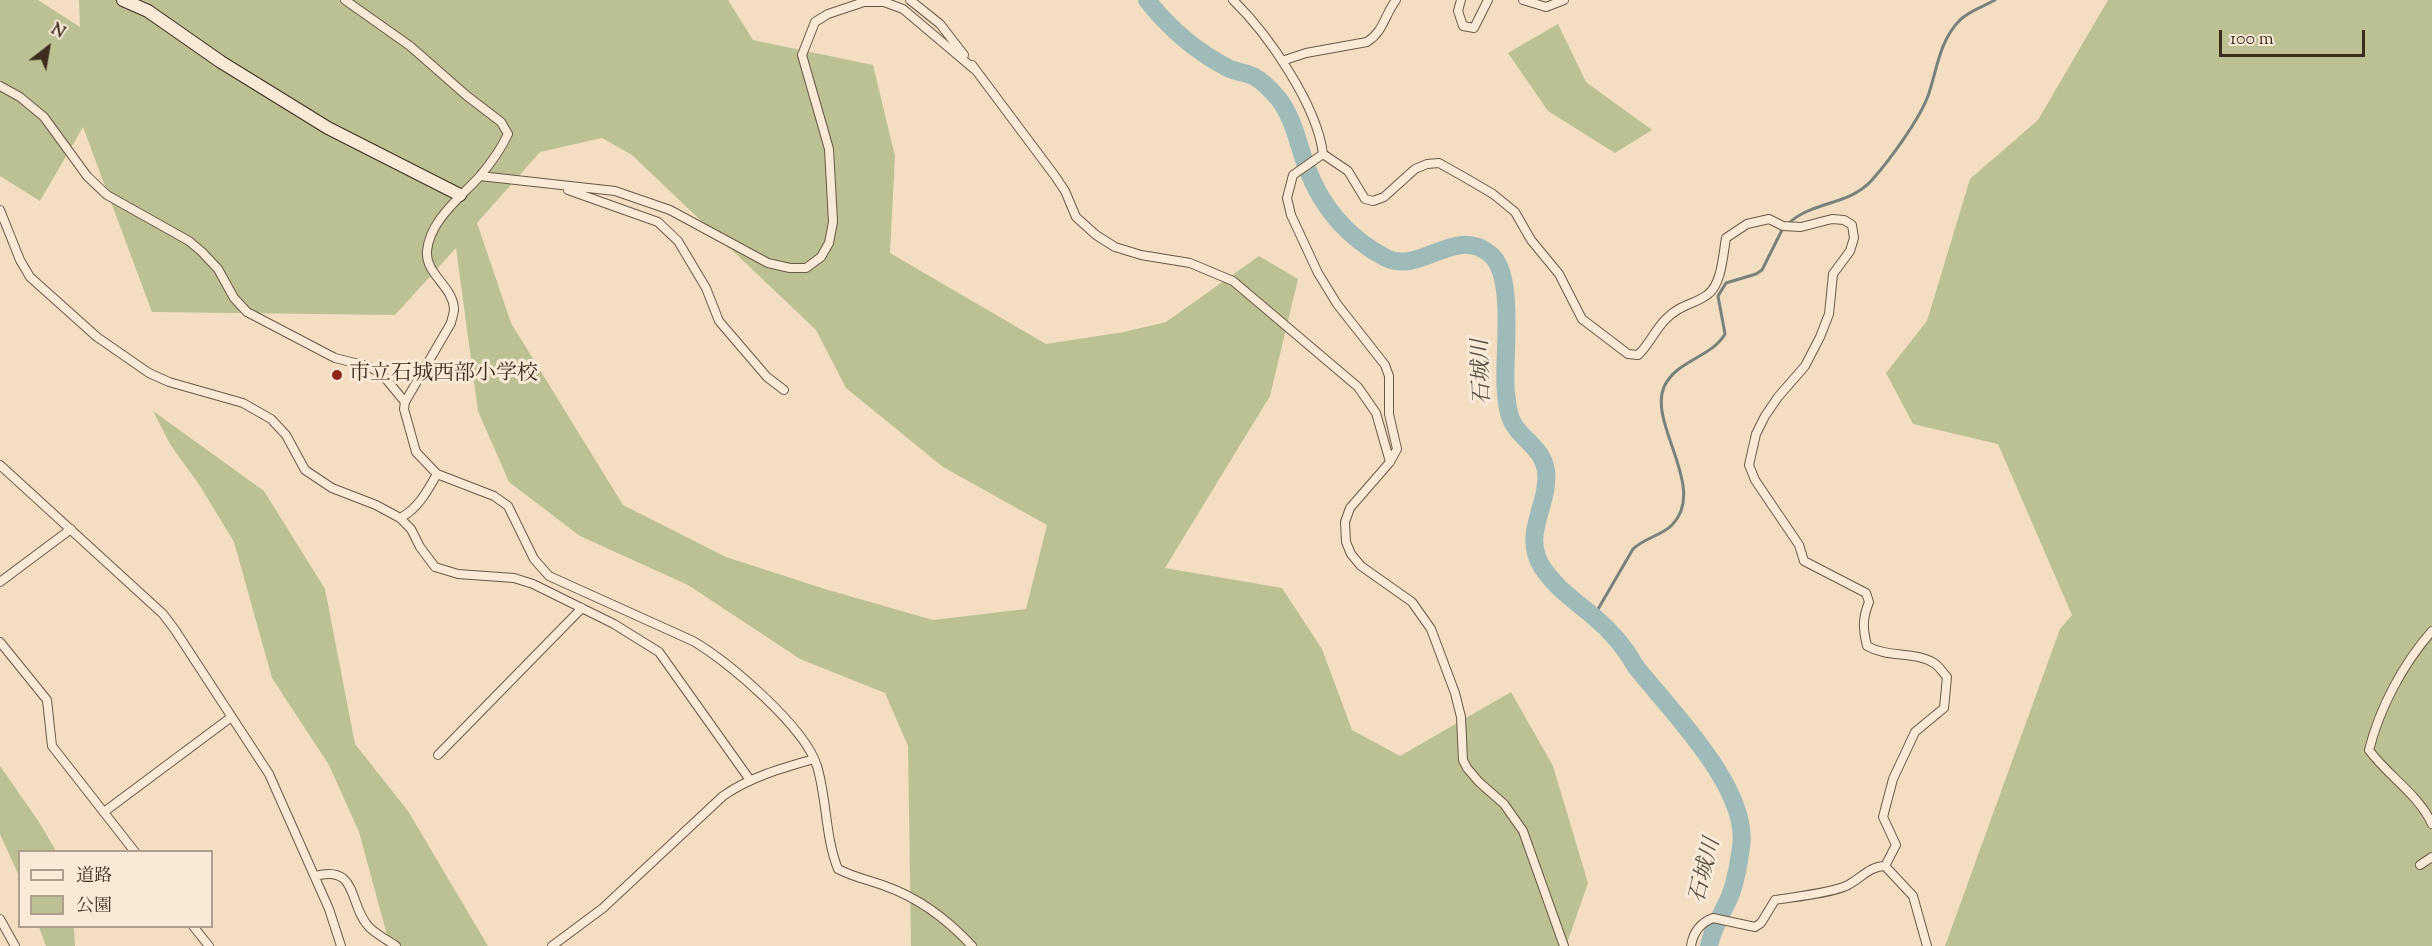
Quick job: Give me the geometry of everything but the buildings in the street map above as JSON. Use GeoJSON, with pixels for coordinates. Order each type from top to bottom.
{"type":"FeatureCollection","features":[{"type":"Feature","properties":{"kind":"street"},"geometry":{"type":"LineString","coordinates":[[123,0],[147,11],[221,62],[328,128],[460,195]]}},
{"type":"Feature","properties":{"kind":"street"},"geometry":{"type":"LineString","coordinates":[[345,0],[410,46],[466,96],[501,122],[508,134],[480,176],[460,195],[432,230],[426,254],[431,268],[449,294],[454,308],[451,322],[405,402],[404,409],[416,452],[437,474],[494,496],[508,506],[534,559],[549,576],[693,641],[712,652],[774,706],[810,749],[814,759],[837,869],[850,876],[886,886],[921,903],[953,925],[972,946]]}},
{"type":"Feature","properties":{"kind":"street"},"geometry":{"type":"LineString","coordinates":[[910,0],[940,24],[1055,176],[1065,191],[1076,217],[1096,235],[1115,247],[1190,263],[1233,281],[1358,387],[1376,413],[1390,462]]}},
{"type":"Feature","properties":{"kind":"street"},"geometry":{"type":"LineString","coordinates":[[1233,0],[1254,21],[1295,82],[1315,124],[1321,155],[1348,171],[1365,199],[1373,201],[1384,198],[1415,169],[1427,164],[1439,163],[1493,194],[1515,212],[1531,240],[1559,274],[1582,319],[1628,354],[1638,355],[1645,349],[1661,323],[1677,308],[1708,295],[1717,281],[1726,238],[1747,224],[1769,219],[1783,226],[1801,227],[1832,219],[1844,220],[1852,225],[1854,238],[1850,251],[1833,274],[1829,314],[1820,337],[1805,366],[1778,397],[1765,417],[1756,434],[1749,465],[1755,480],[1798,545],[1804,561],[1866,593],[1869,602],[1863,617],[1863,629],[1867,646],[1880,653],[1908,655],[1934,663],[1947,677],[1944,708],[1915,732],[1893,779],[1883,817],[1896,845],[1885,866],[1869,870],[1845,887],[1775,900],[1761,923],[1755,927],[1713,918],[1707,920],[1693,935],[1691,946]]}},
{"type":"Feature","properties":{"kind":"street"},"geometry":{"type":"LineString","coordinates":[[1282,61],[1306,53],[1367,42],[1376,36],[1386,13],[1396,0]]}},
{"type":"Feature","properties":{"kind":"street"},"geometry":{"type":"LineString","coordinates":[[1461,0],[1458,11],[1463,26],[1474,27],[1488,0]]}},
{"type":"Feature","properties":{"kind":"street"},"geometry":{"type":"LineString","coordinates":[[1523,0],[1546,7],[1564,0]]}},
{"type":"Feature","properties":{"kind":"street"},"geometry":{"type":"LineString","coordinates":[[480,176],[557,186],[615,190],[670,210],[768,263],[790,268],[806,268],[821,257],[829,243],[833,222],[830,149],[802,55],[815,22],[828,14],[864,2],[885,2],[903,9],[974,69]]}},
{"type":"Feature","properties":{"kind":"street"},"geometry":{"type":"LineString","coordinates":[[0,86],[20,97],[44,117],[87,176],[107,195],[189,241],[202,252],[218,269],[234,298],[247,312],[335,358],[368,366],[381,373],[405,402]]}},
{"type":"Feature","properties":{"kind":"street"},"geometry":{"type":"LineString","coordinates":[[1321,155],[1293,175],[1287,198],[1291,215],[1318,273],[1337,304],[1385,365],[1389,376],[1389,414],[1397,448],[1390,462],[1350,508],[1345,522],[1346,542],[1360,566],[1412,602],[1431,629],[1455,693],[1461,717],[1463,760],[1479,782],[1504,804],[1523,831],[1564,946]]}},
{"type":"Feature","properties":{"kind":"street"},"geometry":{"type":"LineString","coordinates":[[557,186],[658,222],[665,228],[678,241],[690,260],[706,288],[719,321],[767,377],[784,390]]}},
{"type":"Feature","properties":{"kind":"street"},"geometry":{"type":"LineString","coordinates":[[0,210],[20,260],[30,277],[97,337],[149,373],[169,382],[243,403],[271,419],[286,435],[305,470],[332,488],[376,505],[400,518],[411,529],[429,561],[444,571],[514,578],[533,584],[642,640],[659,652],[750,780]]}},
{"type":"Feature","properties":{"kind":"street"},"geometry":{"type":"LineString","coordinates":[[0,465],[163,614],[203,671],[230,718],[269,774],[315,876],[341,946]]}},
{"type":"Feature","properties":{"kind":"street"},"geometry":{"type":"LineString","coordinates":[[400,518],[413,509],[424,496],[437,474]]}},
{"type":"Feature","properties":{"kind":"street"},"geometry":{"type":"LineString","coordinates":[[0,582],[71,529]]}},
{"type":"Feature","properties":{"kind":"street"},"geometry":{"type":"LineString","coordinates":[[438,755],[582,608]]}},
{"type":"Feature","properties":{"kind":"street"},"geometry":{"type":"LineString","coordinates":[[2432,631],[2420,645],[2387,700],[2369,750],[2381,767],[2425,809],[2432,824]]}},
{"type":"Feature","properties":{"kind":"street"},"geometry":{"type":"LineString","coordinates":[[0,642],[47,700],[52,746],[133,850]]}},
{"type":"Feature","properties":{"kind":"street"},"geometry":{"type":"LineString","coordinates":[[104,812],[230,718]]}},
{"type":"Feature","properties":{"kind":"street"},"geometry":{"type":"LineString","coordinates":[[552,946],[603,908],[723,796],[750,780],[814,759]]}},
{"type":"Feature","properties":{"kind":"street"},"geometry":{"type":"LineString","coordinates":[[2420,865],[2432,857]]}},
{"type":"Feature","properties":{"kind":"street"},"geometry":{"type":"LineString","coordinates":[[1885,866],[1913,896],[1927,946]]}},
{"type":"Feature","properties":{"kind":"street"},"geometry":{"type":"LineString","coordinates":[[315,876],[329,872],[341,876],[349,885],[368,926],[396,946]]}},
{"type":"Feature","properties":{"kind":"street"},"geometry":{"type":"LineString","coordinates":[[0,919],[15,946]]}},
{"type":"Feature","properties":{"kind":"street"},"geometry":{"type":"LineString","coordinates":[[194,928],[209,946]]}},
{"type":"Feature","properties":{"kind":"green space"},"geometry":{"type":"Polygon","coordinates":[[[0,0],[38,0],[80,27],[79,0],[728,0],[753,40],[873,65],[895,156],[890,253],[1046,344],[1124,332],[1166,322],[1259,256],[1298,279],[1270,396],[1165,568],[1282,588],[1322,649],[1352,730],[1400,756],[1511,692],[1553,766],[1588,883],[1566,946],[911,946],[908,746],[885,693],[800,659],[688,585],[580,536],[509,482],[478,411],[456,248],[395,315],[152,312],[83,127],[40,201],[0,176],[0,0]],[[602,138],[540,152],[477,223],[511,323],[623,505],[726,557],[933,620],[1026,609],[1047,525],[943,467],[846,388],[816,330],[632,155],[602,138]]]}},
{"type":"Feature","properties":{"kind":"green space"},"geometry":{"type":"Polygon","coordinates":[[[2108,0],[2432,0],[2432,946],[1945,946],[2060,629],[2072,615],[1998,444],[1913,424],[1886,373],[1927,321],[1970,179],[2038,120],[2108,0]]]}},
{"type":"Feature","properties":{"kind":"green space"},"geometry":{"type":"Polygon","coordinates":[[[1558,24],[1586,82],[1652,130],[1615,153],[1548,111],[1508,53],[1558,24]]]}},
{"type":"Feature","properties":{"kind":"green space"},"geometry":{"type":"Polygon","coordinates":[[[153,411],[264,491],[325,589],[355,744],[408,811],[488,946],[390,946],[359,832],[329,765],[272,678],[234,542],[200,486],[170,444],[153,411]]]}},
{"type":"Feature","properties":{"kind":"green space"},"geometry":{"type":"Polygon","coordinates":[[[0,766],[55,850],[18,850],[18,874],[0,834],[0,766]]]}},
{"type":"Feature","properties":{"kind":"green space"},"geometry":{"type":"Polygon","coordinates":[[[39,928],[74,928],[75,946],[46,946],[39,928]]]}},
{"type":"Feature","properties":{"kind":"waterway","name":"石城川"},"geometry":{"type":"LineString","coordinates":[[1147,0],[1173,29],[1193,46],[1229,69],[1256,78],[1278,98],[1292,123],[1307,168],[1320,196],[1338,220],[1360,241],[1386,258],[1399,262],[1425,257],[1451,247],[1464,245],[1477,247],[1490,254],[1498,265],[1506,299],[1505,378],[1510,418],[1518,431],[1537,451],[1546,471],[1544,496],[1535,531],[1536,555],[1553,581],[1605,627],[1622,646],[1636,667],[1687,728],[1721,776],[1741,824],[1741,847],[1736,878],[1709,946]]}},
{"type":"Feature","properties":{"kind":"waterway"},"geometry":{"type":"LineString","coordinates":[[1788,224],[1808,211],[1852,195],[1872,180],[1903,140],[1924,106],[1939,57],[1952,29],[1967,14],[1995,0]]}},
{"type":"Feature","properties":{"kind":"waterway"},"geometry":{"type":"LineString","coordinates":[[1594,616],[1633,549],[1668,529],[1681,510],[1684,493],[1681,475],[1664,419],[1661,402],[1664,387],[1677,371],[1711,349],[1725,334],[1718,296],[1726,283],[1762,270],[1783,228]]}},
{"type":"Feature","properties":{"kind":"place","name":"市立石城西部小学校"},"geometry":{"type":"Point","coordinates":[337,375]}}]}
